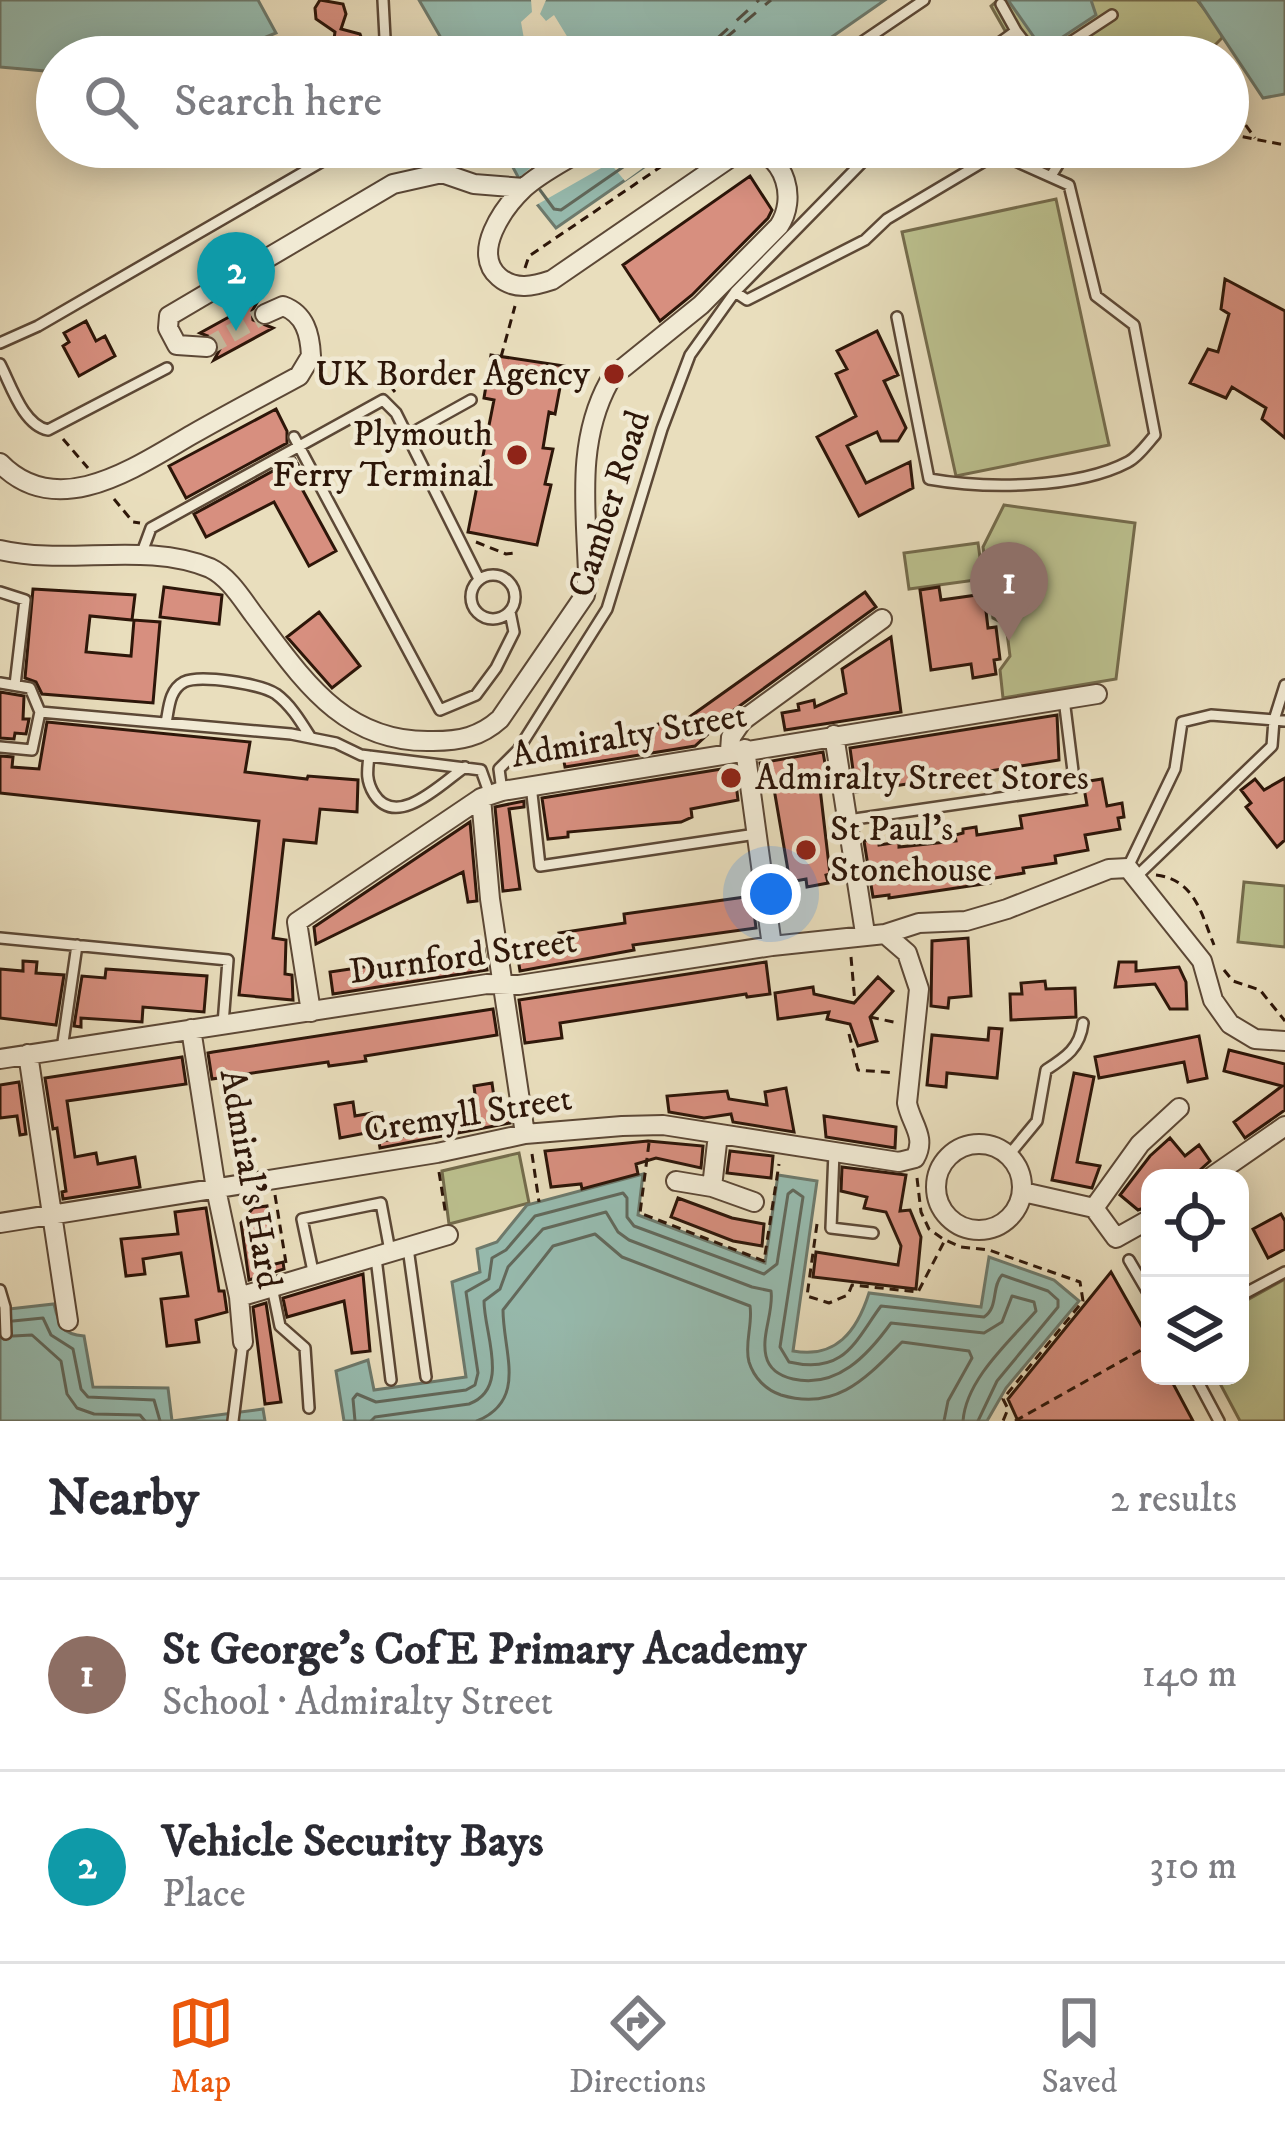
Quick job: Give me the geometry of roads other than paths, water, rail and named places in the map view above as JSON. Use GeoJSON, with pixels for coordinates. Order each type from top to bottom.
{"type":"FeatureCollection","features":[{"type":"Feature","properties":{"kind":"street"},"geometry":{"type":"LineString","coordinates":[[554,168],[524,188],[486,252],[496,275],[520,286],[552,280],[715,168]]}},
{"type":"Feature","properties":{"kind":"street"},"geometry":{"type":"LineString","coordinates":[[0,550],[31,557],[141,555],[212,569],[236,589],[286,657],[338,715],[393,737],[421,742],[457,741],[485,733],[500,719],[585,595],[586,442],[594,408],[616,375],[701,305],[788,213],[785,179],[778,168]]}},
{"type":"Feature","properties":{"kind":"street"},"geometry":{"type":"LineString","coordinates":[[207,347],[177,345],[168,328],[169,316],[393,184],[442,173],[474,184],[524,188]]}},
{"type":"Feature","properties":{"kind":"street"},"geometry":{"type":"LineString","coordinates":[[0,463],[22,480],[45,488],[101,483],[299,376],[311,356],[305,324],[294,310],[283,306],[265,314]]}},
{"type":"Feature","properties":{"kind":"street"},"geometry":{"type":"LineString","coordinates":[[772,946],[756,834],[730,737],[742,721],[882,619]]}},
{"type":"Feature","properties":{"kind":"street","name":"Admiralty Street"},"geometry":{"type":"LineString","coordinates":[[311,1012],[297,922],[491,795],[737,750],[1097,694]]}},
{"type":"Feature","properties":{"kind":"street"},"geometry":{"type":"LineString","coordinates":[[834,735],[865,933]]}},
{"type":"Feature","properties":{"kind":"street"},"geometry":{"type":"LineString","coordinates":[[491,795],[502,985],[527,1134]]}},
{"type":"Feature","properties":{"kind":"street","name":"Durnford Street"},"geometry":{"type":"LineString","coordinates":[[0,1059],[772,946],[886,934],[919,922],[966,921],[1007,910],[1109,869],[1132,872]]}},
{"type":"Feature","properties":{"kind":"street"},"geometry":{"type":"LineString","coordinates":[[1132,872],[1202,962],[1213,1000],[1229,1024],[1255,1039],[1285,1042]]}},
{"type":"Feature","properties":{"kind":"street"},"geometry":{"type":"LineString","coordinates":[[907,952],[935,923]]}},
{"type":"Feature","properties":{"kind":"street"},"geometry":{"type":"LineString","coordinates":[[886,934],[907,952],[919,989],[909,1072],[910,1120],[920,1135],[955,1152]]}},
{"type":"Feature","properties":{"kind":"street","name":"Admiral's Hard"},"geometry":{"type":"LineString","coordinates":[[191,1028],[243,1342]]}},
{"type":"Feature","properties":{"kind":"street"},"geometry":{"type":"LineString","coordinates":[[28,1054],[68,1321]]}},
{"type":"Feature","properties":{"kind":"street"},"geometry":{"type":"LineString","coordinates":[[1094,1208],[1140,1144],[1179,1108]]}},
{"type":"Feature","properties":{"kind":"street","name":"Cremyll Street"},"geometry":{"type":"LineString","coordinates":[[0,1222],[437,1153],[527,1134],[650,1125],[899,1162],[915,1158]]}},
{"type":"Feature","properties":{"kind":"street"},"geometry":{"type":"LineString","coordinates":[[1223,1169],[1285,1126]]}},
{"type":"Feature","properties":{"kind":"street"},"geometry":{"type":"LineString","coordinates":[[712,1187],[718,1134]]}},
{"type":"Feature","properties":{"kind":"street"},"geometry":{"type":"LineString","coordinates":[[920,1135],[915,1158],[937,1183]]}},
{"type":"Feature","properties":{"kind":"street"},"geometry":{"type":"LineString","coordinates":[[973,1144],[988,1145],[1009,1156],[1023,1192],[1008,1219],[989,1229],[974,1230],[946,1214],[937,1183],[940,1168],[955,1152],[973,1144]]}},
{"type":"Feature","properties":{"kind":"street"},"geometry":{"type":"LineString","coordinates":[[676,1181],[754,1202]]}},
{"type":"Feature","properties":{"kind":"street"},"geometry":{"type":"LineString","coordinates":[[1023,1192],[1094,1208],[1118,1242],[1141,1225]]}},
{"type":"Feature","properties":{"kind":"street"},"geometry":{"type":"LineString","coordinates":[[239,1297],[448,1235]]}},
{"type":"Feature","properties":{"kind":"lane"},"geometry":{"type":"LineString","coordinates":[[382,0],[385,36]]}},
{"type":"Feature","properties":{"kind":"lane"},"geometry":{"type":"LineString","coordinates":[[871,36],[924,0]]}},
{"type":"Feature","properties":{"kind":"lane"},"geometry":{"type":"LineString","coordinates":[[1001,4],[1020,36]]}},
{"type":"Feature","properties":{"kind":"lane"},"geometry":{"type":"LineString","coordinates":[[1080,36],[1112,15]]}},
{"type":"Feature","properties":{"kind":"lane"},"geometry":{"type":"LineString","coordinates":[[1009,36],[1016,31]]}},
{"type":"Feature","properties":{"kind":"lane"},"geometry":{"type":"LineString","coordinates":[[0,343],[38,326],[310,168]]}},
{"type":"Feature","properties":{"kind":"lane"},"geometry":{"type":"LineString","coordinates":[[438,168],[442,173]]}},
{"type":"Feature","properties":{"kind":"lane","name":"Camber Road"},"geometry":{"type":"LineString","coordinates":[[491,795],[499,770],[518,750],[607,609],[662,429],[690,355],[735,292],[856,168]]}},
{"type":"Feature","properties":{"kind":"lane"},"geometry":{"type":"LineString","coordinates":[[735,292],[747,300],[865,240],[887,218],[972,168]]}},
{"type":"Feature","properties":{"kind":"lane"},"geometry":{"type":"LineString","coordinates":[[897,317],[929,479],[971,487],[1075,479],[1131,462],[1155,435],[1134,325],[1096,296],[1069,184],[1033,168]]}},
{"type":"Feature","properties":{"kind":"lane"},"geometry":{"type":"LineString","coordinates":[[1051,176],[1056,168]]}},
{"type":"Feature","properties":{"kind":"lane"},"geometry":{"type":"LineString","coordinates":[[0,364],[30,419],[48,430],[167,368]]}},
{"type":"Feature","properties":{"kind":"lane"},"geometry":{"type":"LineString","coordinates":[[141,555],[151,528],[297,441],[383,400],[408,435],[479,579]]}},
{"type":"Feature","properties":{"kind":"lane"},"geometry":{"type":"LineString","coordinates":[[408,435],[471,400]]}},
{"type":"Feature","properties":{"kind":"lane"},"geometry":{"type":"LineString","coordinates":[[297,441],[440,710],[476,695],[496,668],[514,632],[510,612]]}},
{"type":"Feature","properties":{"kind":"lane"},"geometry":{"type":"LineString","coordinates":[[492,574],[513,586],[515,601],[510,612],[488,620],[479,615],[470,601],[479,579],[492,574]]}},
{"type":"Feature","properties":{"kind":"lane"},"geometry":{"type":"LineString","coordinates":[[0,592],[25,600],[15,685]]}},
{"type":"Feature","properties":{"kind":"lane"},"geometry":{"type":"LineString","coordinates":[[166,723],[172,693],[186,680],[208,679],[274,693],[293,710],[311,738]]}},
{"type":"Feature","properties":{"kind":"lane"},"geometry":{"type":"LineString","coordinates":[[0,682],[30,688],[40,712],[32,749],[0,747]]}},
{"type":"Feature","properties":{"kind":"lane"},"geometry":{"type":"LineString","coordinates":[[1132,872],[1272,746],[1285,685]]}},
{"type":"Feature","properties":{"kind":"lane"},"geometry":{"type":"LineString","coordinates":[[848,820],[1075,787],[1064,699]]}},
{"type":"Feature","properties":{"kind":"lane"},"geometry":{"type":"LineString","coordinates":[[40,712],[311,738],[369,757],[481,770],[491,795]]}},
{"type":"Feature","properties":{"kind":"lane"},"geometry":{"type":"LineString","coordinates":[[1132,872],[1175,769],[1182,722],[1211,715],[1280,720]]}},
{"type":"Feature","properties":{"kind":"lane"},"geometry":{"type":"LineString","coordinates":[[369,757],[366,779],[378,801],[390,809],[406,808],[465,767]]}},
{"type":"Feature","properties":{"kind":"lane"},"geometry":{"type":"LineString","coordinates":[[531,785],[540,866],[756,834]]}},
{"type":"Feature","properties":{"kind":"lane"},"geometry":{"type":"LineString","coordinates":[[0,938],[228,960],[224,1024]]}},
{"type":"Feature","properties":{"kind":"lane"},"geometry":{"type":"LineString","coordinates":[[62,1049],[77,945]]}},
{"type":"Feature","properties":{"kind":"lane"},"geometry":{"type":"LineString","coordinates":[[1009,1156],[1037,1121],[1046,1070],[1070,1054],[1081,1040],[1083,1023]]}},
{"type":"Feature","properties":{"kind":"lane"},"geometry":{"type":"LineString","coordinates":[[834,1152],[831,1228],[873,1233]]}},
{"type":"Feature","properties":{"kind":"lane"},"geometry":{"type":"LineString","coordinates":[[314,1276],[302,1219],[381,1203],[426,1377]]}},
{"type":"Feature","properties":{"kind":"lane"},"geometry":{"type":"LineString","coordinates":[[391,1380],[392,1253]]}},
{"type":"Feature","properties":{"kind":"lane"},"geometry":{"type":"LineString","coordinates":[[1129,1260],[1141,1281]]}},
{"type":"Feature","properties":{"kind":"lane"},"geometry":{"type":"LineString","coordinates":[[1249,1291],[1285,1272]]}},
{"type":"Feature","properties":{"kind":"lane"},"geometry":{"type":"LineString","coordinates":[[281,1285],[280,1325],[305,1348],[309,1408]]}},
{"type":"Feature","properties":{"kind":"lane"},"geometry":{"type":"LineString","coordinates":[[0,1290],[6,1334]]}},
{"type":"Feature","properties":{"kind":"lane"},"geometry":{"type":"LineString","coordinates":[[233,1421],[243,1342]]}},
{"type":"Feature","properties":{"kind":"lane"},"geometry":{"type":"LineString","coordinates":[[1200,1385],[1219,1421]]}},
{"type":"Feature","properties":{"kind":"water"},"geometry":{"type":"Polygon","coordinates":[[[0,0],[258,0],[276,33],[36,36],[36,70],[0,67],[0,0]]]}},
{"type":"Feature","properties":{"kind":"water"},"geometry":{"type":"Polygon","coordinates":[[[419,0],[885,0],[833,36],[440,36],[419,0]]]}},
{"type":"Feature","properties":{"kind":"water"},"geometry":{"type":"Polygon","coordinates":[[[1008,0],[1091,0],[1096,15],[1064,36],[1033,36],[1008,0]]]}},
{"type":"Feature","properties":{"kind":"water"},"geometry":{"type":"Polygon","coordinates":[[[1198,0],[1285,0],[1285,94],[1263,98],[1249,77],[1249,36],[1222,36],[1198,0]]]}},
{"type":"Feature","properties":{"kind":"water"},"geometry":{"type":"Polygon","coordinates":[[[513,168],[643,168],[556,228],[513,168]]]}},
{"type":"Feature","properties":{"kind":"water"},"geometry":{"type":"Polygon","coordinates":[[[643,1174],[638,1215],[765,1263],[778,1175],[817,1181],[793,1351],[821,1351],[843,1339],[869,1293],[981,1307],[989,1257],[1054,1280],[1079,1301],[1006,1388],[987,1421],[344,1421],[336,1371],[368,1360],[374,1390],[466,1377],[452,1282],[480,1272],[477,1249],[497,1242],[527,1205],[643,1174]]]}},
{"type":"Feature","properties":{"kind":"water"},"geometry":{"type":"Polygon","coordinates":[[[54,1304],[62,1327],[84,1336],[93,1387],[168,1388],[172,1421],[0,1421],[0,1310],[54,1304]]]}},
{"type":"Feature","properties":{"kind":"water"},"geometry":{"type":"Polygon","coordinates":[[[263,1409],[265,1421],[172,1421],[263,1409]]]}},
{"type":"Feature","properties":{"kind":"tunnel"},"geometry":{"type":"LineString","coordinates":[[207,347],[265,314]]}},
{"type":"Feature","properties":{"kind":"place","name":"Vehicle Security Bays"},"geometry":{"type":"Point","coordinates":[236,331]}},
{"type":"Feature","properties":{"kind":"place","name":"UK Border Agency"},"geometry":{"type":"Point","coordinates":[614,374]}},
{"type":"Feature","properties":{"kind":"place","name":"Plymouth Ferry Terminal"},"geometry":{"type":"Point","coordinates":[517,455]}},
{"type":"Feature","properties":{"kind":"place","name":"St George's CofE Primary Academy"},"geometry":{"type":"Point","coordinates":[1009,641]}},
{"type":"Feature","properties":{"kind":"place","name":"Admiralty Street Stores"},"geometry":{"type":"Point","coordinates":[731,778]}},
{"type":"Feature","properties":{"kind":"place","name":"St Paul's Stonehouse"},"geometry":{"type":"Point","coordinates":[806,850]}}]}
